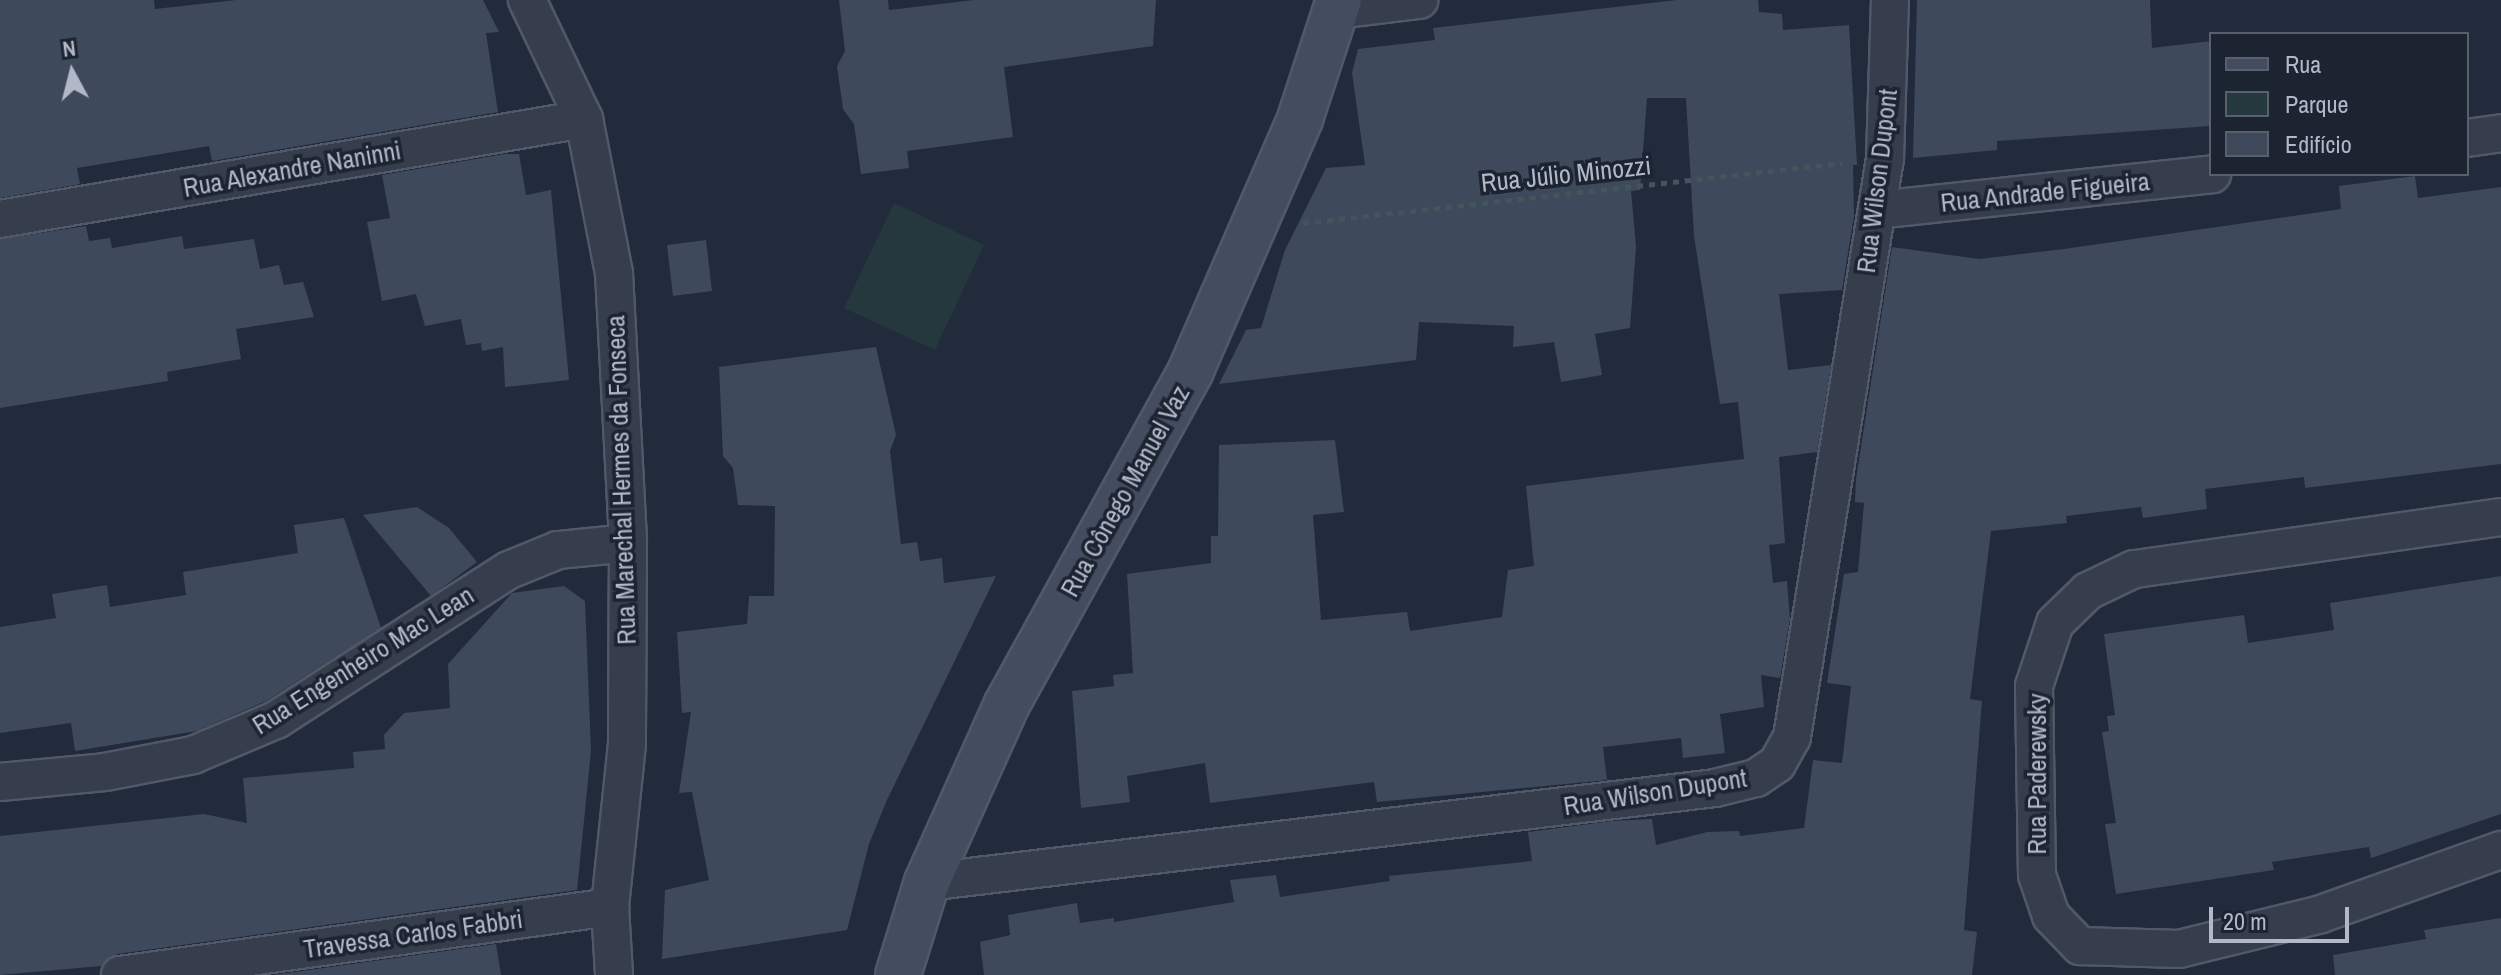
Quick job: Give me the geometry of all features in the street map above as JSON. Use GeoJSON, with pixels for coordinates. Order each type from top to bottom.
{"type":"FeatureCollection","features":[{"type":"Feature","properties":{"kind":"street","name":"Rua Marechal Hermes da Fonseca"},"geometry":{"type":"LineString","coordinates":[[527,0],[584,119],[614,273],[628,543],[627,744],[610,907],[614,975]]}},
{"type":"Feature","properties":{"kind":"street"},"geometry":{"type":"LineString","coordinates":[[1338,5],[1419,0]]}},
{"type":"Feature","properties":{"kind":"street","name":"Rua Cônego Manuel Vaz"},"geometry":{"type":"LineString","coordinates":[[898,975],[927,882],[1007,704],[1191,370],[1300,119],[1338,5]]}},
{"type":"Feature","properties":{"kind":"street","name":"Rua Wilson Dupont"},"geometry":{"type":"LineString","coordinates":[[927,882],[1715,788],[1756,778],[1777,764],[1792,737],[1885,158],[1892,12]]}},
{"type":"Feature","properties":{"kind":"street","name":"Rua Alexandre Naninni"},"geometry":{"type":"LineString","coordinates":[[0,219],[584,119]]}},
{"type":"Feature","properties":{"kind":"street"},"geometry":{"type":"LineString","coordinates":[[2469,138],[2501,133]]}},
{"type":"Feature","properties":{"kind":"street","name":"Rua Andrade Figueira"},"geometry":{"type":"LineString","coordinates":[[1877,210],[2209,174]]}},
{"type":"Feature","properties":{"kind":"street","name":"Rua Paderewsky"},"geometry":{"type":"LineString","coordinates":[[2501,517],[2134,569],[2088,591],[2055,623],[2034,686],[2037,875],[2051,916],[2080,946],[2179,949],[2321,914],[2501,850]]}},
{"type":"Feature","properties":{"kind":"street","name":"Rua Engenheiro Mac Lean"},"geometry":{"type":"LineString","coordinates":[[0,782],[105,772],[193,755],[276,720],[509,570],[558,550],[628,543]]}},
{"type":"Feature","properties":{"kind":"street","name":"Travessa Carlos Fabbri"},"geometry":{"type":"LineString","coordinates":[[120,975],[610,907]]}},
{"type":"Feature","properties":{"kind":"path","name":"Rua Júlio Minozzi"},"geometry":{"type":"LineString","coordinates":[[1251,229],[1885,158]]}},
{"type":"Feature","properties":{"kind":"green space"},"geometry":{"type":"Polygon","coordinates":[[[894,203],[984,245],[935,350],[844,308],[894,203]]]}},
{"type":"Feature","properties":{"kind":"building"},"geometry":{"type":"Polygon","coordinates":[[[0,0],[154,0],[155,9],[236,0],[483,0],[499,32],[486,33],[498,112],[212,161],[209,146],[77,168],[80,184],[0,198],[0,0]]]}},
{"type":"Feature","properties":{"kind":"building"},"geometry":{"type":"Polygon","coordinates":[[[839,0],[888,0],[889,10],[974,0],[1156,0],[1153,46],[1004,67],[1013,137],[907,151],[909,168],[861,174],[854,124],[843,109],[837,66],[845,51],[839,0]]]}},
{"type":"Feature","properties":{"kind":"building"},"geometry":{"type":"Polygon","coordinates":[[[1677,0],[1758,0],[1759,12],[1782,14],[1783,30],[1849,25],[1857,165],[1853,165],[1854,216],[1842,290],[1779,294],[1788,370],[1831,365],[1817,452],[1779,457],[1785,543],[1769,545],[1773,583],[1787,581],[1790,619],[1780,678],[1761,675],[1764,707],[1720,714],[1725,753],[1683,758],[1681,738],[1603,747],[1607,780],[1377,802],[1374,782],[1210,803],[1205,763],[1127,776],[1130,802],[1081,808],[1072,691],[1114,686],[1113,675],[1133,673],[1127,574],[1211,563],[1211,536],[1218,536],[1219,445],[1335,440],[1344,512],[1313,515],[1321,620],[1407,612],[1410,631],[1502,617],[1508,570],[1534,566],[1526,486],[1744,459],[1738,402],[1720,404],[1694,236],[1686,98],[1647,98],[1640,190],[1631,191],[1636,247],[1630,328],[1595,334],[1602,375],[1561,382],[1554,342],[1513,347],[1514,326],[1419,322],[1416,360],[1219,384],[1246,330],[1261,328],[1285,250],[1326,168],[1365,165],[1352,73],[1358,49],[1435,40],[1433,28],[1677,0]]]}},
{"type":"Feature","properties":{"kind":"building"},"geometry":{"type":"Polygon","coordinates":[[[1917,0],[2150,0],[2152,48],[2209,41],[2209,126],[1997,141],[1997,150],[1913,158],[1917,0]]]}},
{"type":"Feature","properties":{"kind":"building"},"geometry":{"type":"Polygon","coordinates":[[[519,154],[526,195],[551,190],[569,380],[505,387],[503,347],[482,351],[481,343],[466,345],[461,319],[425,326],[416,294],[382,301],[367,222],[390,218],[382,175],[519,154]]]}},
{"type":"Feature","properties":{"kind":"building"},"geometry":{"type":"Polygon","coordinates":[[[2415,176],[2418,198],[2501,187],[2501,464],[2305,488],[2304,477],[2205,489],[2207,509],[2143,518],[2141,507],[2066,516],[2067,523],[1991,531],[1970,699],[1982,701],[1964,930],[1977,932],[1972,975],[984,975],[980,942],[1010,935],[1008,915],[1077,903],[1080,923],[1114,918],[1114,922],[1234,902],[1230,880],[1276,875],[1280,897],[1390,881],[1389,876],[1532,861],[1528,832],[1612,821],[1652,819],[1656,845],[1707,832],[1739,831],[1740,836],[1804,828],[1813,760],[1842,763],[1851,686],[1827,683],[1844,574],[1858,572],[1864,503],[1855,502],[1856,479],[1892,247],[1979,259],[2064,249],[2341,209],[2339,186],[2415,176]]]}},
{"type":"Feature","properties":{"kind":"building"},"geometry":{"type":"Polygon","coordinates":[[[86,226],[89,241],[110,238],[112,248],[182,236],[184,249],[254,239],[260,269],[279,265],[284,285],[303,282],[314,317],[236,329],[241,359],[167,372],[168,381],[0,408],[0,239],[86,226]]]}},
{"type":"Feature","properties":{"kind":"building"},"geometry":{"type":"Polygon","coordinates":[[[706,240],[712,291],[673,296],[667,245],[706,240]]]}},
{"type":"Feature","properties":{"kind":"building"},"geometry":{"type":"Polygon","coordinates":[[[876,347],[896,435],[890,451],[901,544],[917,542],[920,561],[942,558],[944,583],[996,576],[887,800],[869,844],[847,930],[662,959],[665,890],[709,880],[692,792],[679,793],[691,712],[682,713],[677,632],[747,624],[749,596],[774,596],[775,506],[738,505],[733,468],[723,456],[719,367],[876,347]]]}},
{"type":"Feature","properties":{"kind":"building"},"geometry":{"type":"Polygon","coordinates":[[[417,507],[449,528],[477,562],[431,596],[363,515],[417,507]]]}},
{"type":"Feature","properties":{"kind":"building"},"geometry":{"type":"Polygon","coordinates":[[[344,518],[381,628],[266,701],[197,731],[75,751],[71,723],[0,733],[0,627],[56,618],[52,594],[107,585],[110,607],[186,595],[183,572],[298,553],[294,525],[344,518]]]}},
{"type":"Feature","properties":{"kind":"building"},"geometry":{"type":"Polygon","coordinates":[[[2501,576],[2501,814],[2371,858],[2369,847],[2272,862],[2274,870],[2116,894],[2105,824],[2116,823],[2102,732],[2109,731],[2107,716],[2115,715],[2104,634],[2244,615],[2248,643],[2334,630],[2330,603],[2501,576]]]}},
{"type":"Feature","properties":{"kind":"building"},"geometry":{"type":"Polygon","coordinates":[[[564,586],[585,601],[591,751],[577,890],[117,954],[101,966],[0,975],[0,836],[204,814],[247,823],[243,778],[354,768],[353,752],[385,749],[384,735],[404,713],[450,708],[448,664],[512,593],[564,586]]]}},
{"type":"Feature","properties":{"kind":"building"},"geometry":{"type":"Polygon","coordinates":[[[2501,918],[2501,975],[2335,975],[2333,955],[2426,939],[2424,930],[2501,918]]]}},
{"type":"Feature","properties":{"kind":"building"},"geometry":{"type":"Polygon","coordinates":[[[496,944],[501,975],[273,975],[496,944]]]}}]}
